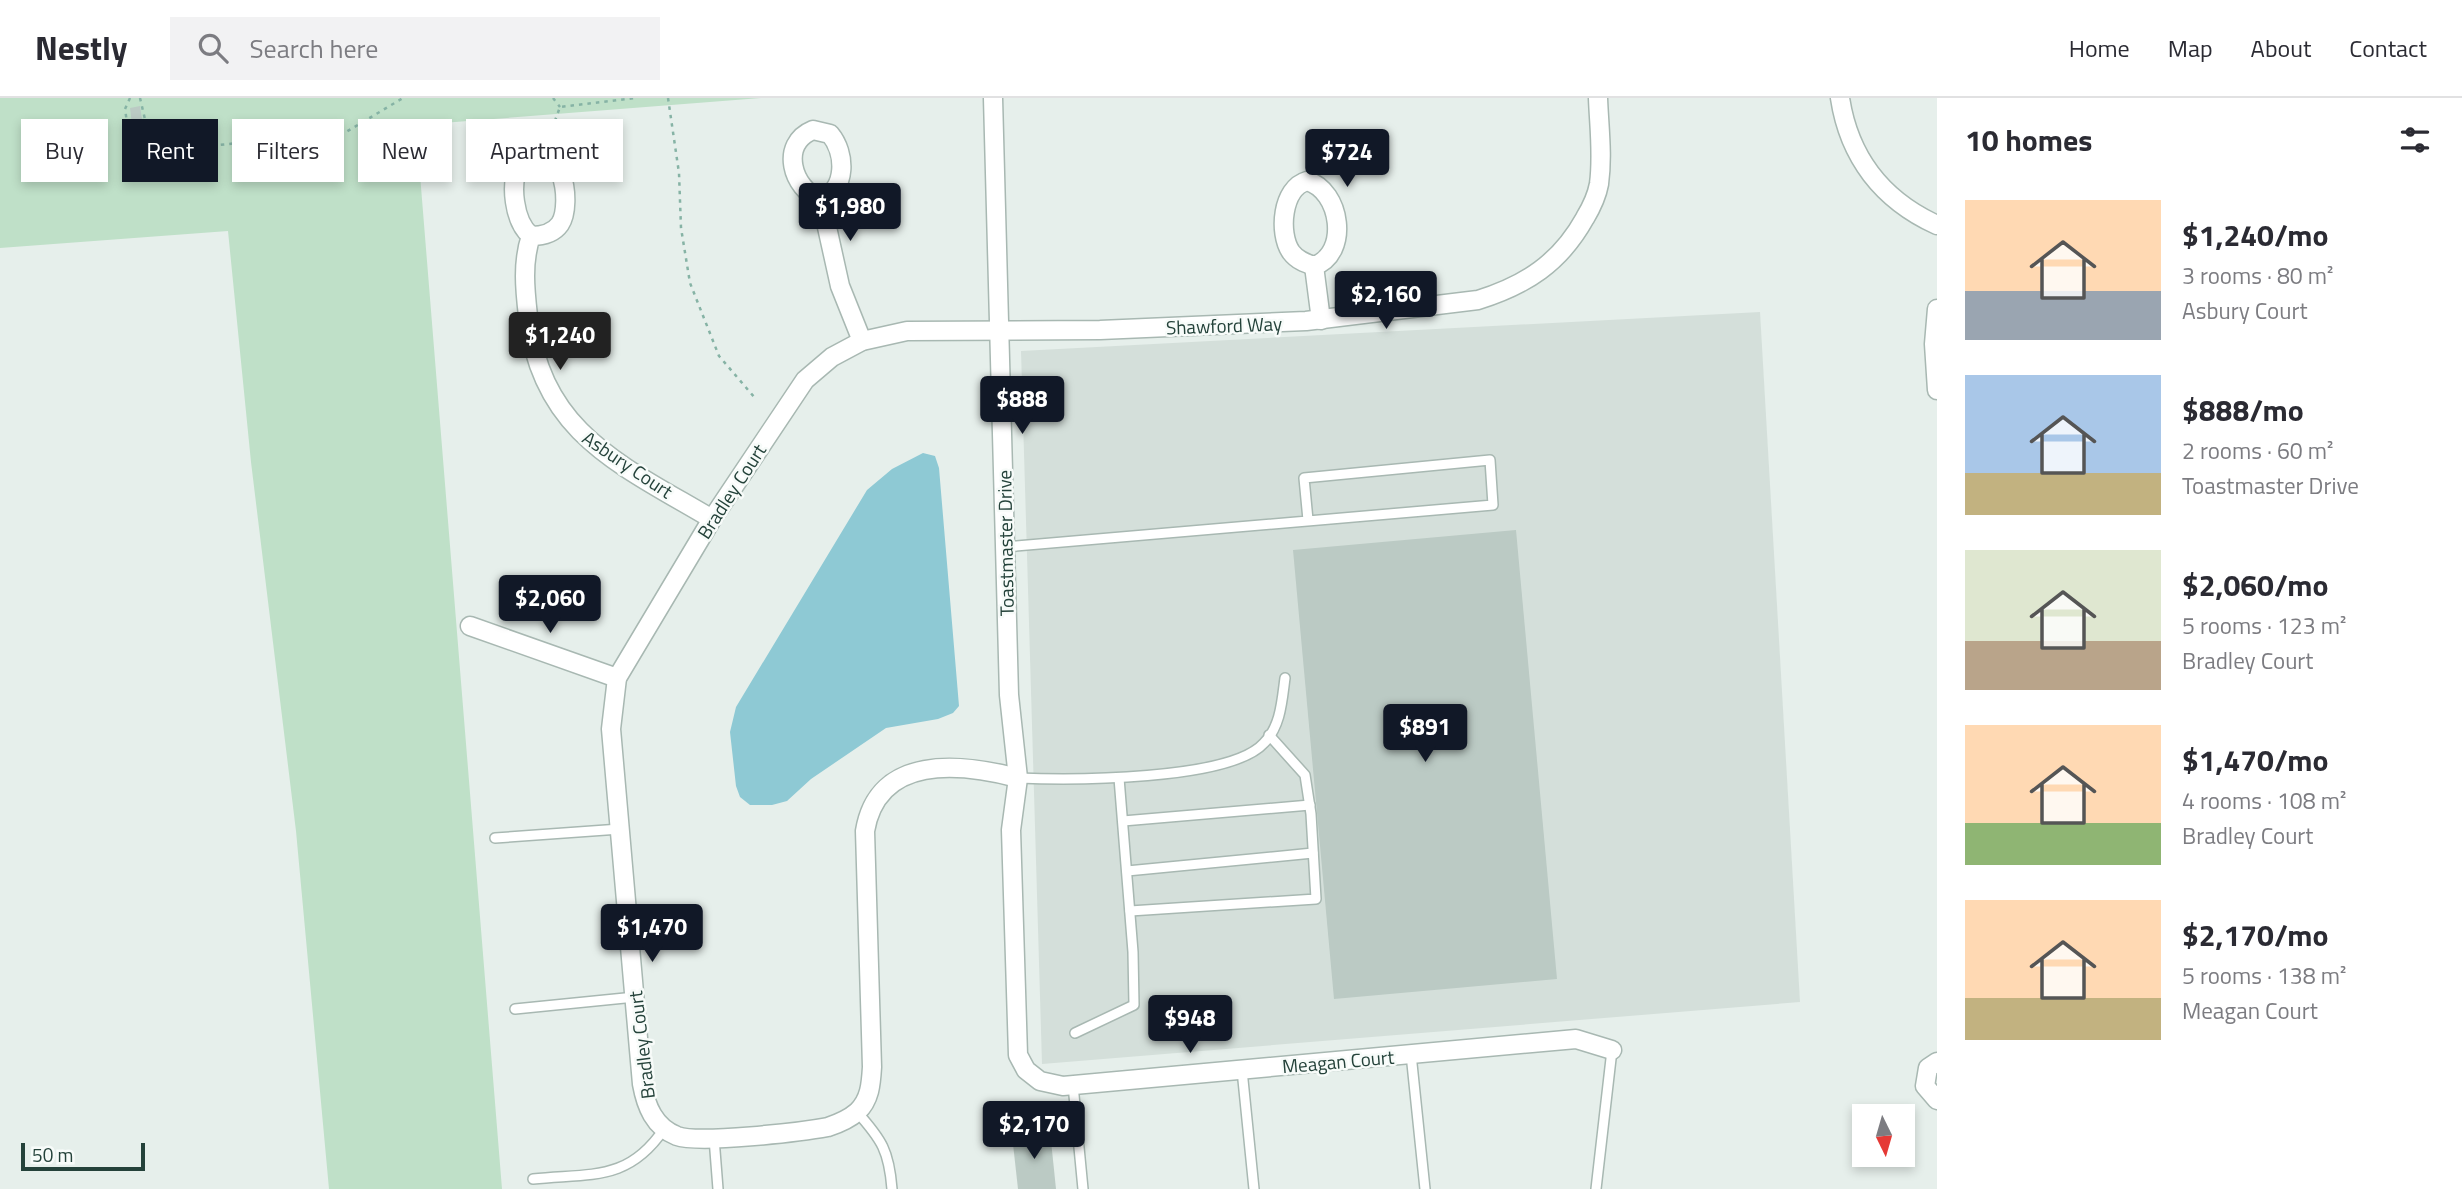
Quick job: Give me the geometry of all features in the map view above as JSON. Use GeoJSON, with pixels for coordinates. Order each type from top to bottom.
{"type":"FeatureCollection","features":[{"type":"Feature","properties":{"kind":"street","name":"Toastmaster Drive"},"geometry":{"type":"LineString","coordinates":[[993,98],[1009,695],[1018,778]]}},
{"type":"Feature","properties":{"kind":"street","name":"Shawford Way"},"geometry":{"type":"LineString","coordinates":[[1000,331],[1321,320],[1478,300],[1519,286],[1545,270],[1577,232],[1598,187],[1602,161],[1598,98]]}},
{"type":"Feature","properties":{"kind":"street"},"geometry":{"type":"LineString","coordinates":[[1840,98],[1847,132],[1865,167],[1900,205],[1937,225]]}},
{"type":"Feature","properties":{"kind":"street"},"geometry":{"type":"LineString","coordinates":[[1307,181],[1325,189],[1332,200],[1335,218],[1336,244],[1331,255],[1314,266],[1301,262],[1290,250],[1287,237],[1285,204],[1290,191],[1307,181]]}},
{"type":"Feature","properties":{"kind":"street"},"geometry":{"type":"LineString","coordinates":[[821,200],[841,286],[862,341]]}},
{"type":"Feature","properties":{"kind":"street","name":"Asbury Court"},"geometry":{"type":"LineString","coordinates":[[531,236],[525,281],[530,341],[535,361],[553,400],[579,433],[594,445],[712,519]]}},
{"type":"Feature","properties":{"kind":"street"},"geometry":{"type":"LineString","coordinates":[[1314,266],[1321,320]]}},
{"type":"Feature","properties":{"kind":"street"},"geometry":{"type":"LineString","coordinates":[[1937,309],[1934,344],[1937,390]]}},
{"type":"Feature","properties":{"kind":"street","name":"Bradley Court"},"geometry":{"type":"LineString","coordinates":[[664,1129],[650,1113],[645,1099],[611,717],[617,678],[712,519],[805,380],[832,357],[862,341],[907,331],[1000,331]]}},
{"type":"Feature","properties":{"kind":"street"},"geometry":{"type":"LineString","coordinates":[[470,626],[617,678]]}},
{"type":"Feature","properties":{"kind":"street"},"geometry":{"type":"LineString","coordinates":[[664,1129],[678,1136],[713,1137],[814,1129],[832,1126],[857,1112],[870,1090],[872,1067],[865,831],[874,801],[895,779],[919,771],[983,768],[1018,778]]}},
{"type":"Feature","properties":{"kind":"street","name":"Meagan Court"},"geometry":{"type":"LineString","coordinates":[[1018,778],[1011,830],[1018,1055],[1026,1070],[1040,1081],[1050,1085],[1073,1085],[1576,1039],[1612,1050]]}},
{"type":"Feature","properties":{"kind":"street"},"geometry":{"type":"LineString","coordinates":[[1937,1062],[1928,1068],[1925,1086],[1937,1100]]}},
{"type":"Feature","properties":{"kind":"lane"},"geometry":{"type":"LineString","coordinates":[[1005,547],[1493,505],[1490,460],[1304,478],[1308,520]]}},
{"type":"Feature","properties":{"kind":"lane"},"geometry":{"type":"LineString","coordinates":[[1018,778],[1119,778],[1233,762],[1264,744],[1279,719],[1285,678]]}},
{"type":"Feature","properties":{"kind":"lane"},"geometry":{"type":"LineString","coordinates":[[1130,911],[1316,899],[1310,804],[1305,775],[1269,735]]}},
{"type":"Feature","properties":{"kind":"lane"},"geometry":{"type":"LineString","coordinates":[[1075,1033],[1134,1005],[1130,911],[1119,778]]}},
{"type":"Feature","properties":{"kind":"lane"},"geometry":{"type":"LineString","coordinates":[[1123,821],[1310,804]]}},
{"type":"Feature","properties":{"kind":"lane"},"geometry":{"type":"LineString","coordinates":[[495,838],[620,829]]}},
{"type":"Feature","properties":{"kind":"lane"},"geometry":{"type":"LineString","coordinates":[[1126,871],[1313,853]]}},
{"type":"Feature","properties":{"kind":"lane"},"geometry":{"type":"LineString","coordinates":[[515,1009],[635,998]]}},
{"type":"Feature","properties":{"kind":"lane"},"geometry":{"type":"LineString","coordinates":[[1596,1189],[1612,1050]]}},
{"type":"Feature","properties":{"kind":"lane"},"geometry":{"type":"LineString","coordinates":[[1411,1054],[1425,1189]]}},
{"type":"Feature","properties":{"kind":"lane"},"geometry":{"type":"LineString","coordinates":[[1242,1070],[1254,1189]]}},
{"type":"Feature","properties":{"kind":"lane"},"geometry":{"type":"LineString","coordinates":[[1073,1085],[1083,1189]]}},
{"type":"Feature","properties":{"kind":"lane"},"geometry":{"type":"LineString","coordinates":[[857,1112],[884,1145],[890,1164],[892,1189]]}},
{"type":"Feature","properties":{"kind":"lane"},"geometry":{"type":"LineString","coordinates":[[533,1179],[621,1169],[642,1156],[664,1129]]}},
{"type":"Feature","properties":{"kind":"lane"},"geometry":{"type":"LineString","coordinates":[[713,1137],[718,1189]]}},
{"type":"Feature","properties":{"kind":"path"},"geometry":{"type":"LineString","coordinates":[[126,119],[125,109],[130,98]]}},
{"type":"Feature","properties":{"kind":"path"},"geometry":{"type":"LineString","coordinates":[[140,98],[144,119]]}},
{"type":"Feature","properties":{"kind":"path"},"geometry":{"type":"LineString","coordinates":[[218,145],[346,132],[403,98]]}},
{"type":"Feature","properties":{"kind":"path"},"geometry":{"type":"LineString","coordinates":[[553,98],[560,107]]}},
{"type":"Feature","properties":{"kind":"path"},"geometry":{"type":"LineString","coordinates":[[560,107],[635,98]]}},
{"type":"Feature","properties":{"kind":"path"},"geometry":{"type":"LineString","coordinates":[[668,98],[679,173],[681,228],[690,283],[719,356],[755,398]]}},
{"type":"Feature","properties":{"kind":"path"},"geometry":{"type":"LineString","coordinates":[[556,119],[560,107]]}},
{"type":"Feature","properties":{"kind":"shaded area"},"geometry":{"type":"Polygon","coordinates":[[[1760,312],[1800,1002],[1042,1064],[1021,351],[1760,312]]]}},
{"type":"Feature","properties":{"kind":"green space"},"geometry":{"type":"Polygon","coordinates":[[[0,98],[761,98],[452,122],[452,119],[358,119],[358,182],[421,182],[502,1189],[329,1189],[296,831],[251,462],[228,231],[0,248],[0,98]]]}},
{"type":"Feature","properties":{"kind":"water"},"geometry":{"type":"Polygon","coordinates":[[[923,453],[935,456],[939,468],[959,706],[953,713],[938,719],[886,728],[811,779],[787,801],[772,805],[750,805],[740,797],[736,786],[730,732],[736,707],[867,490],[892,469],[923,453]]]}},
{"type":"Feature","properties":{"kind":"building"},"geometry":{"type":"Polygon","coordinates":[[[140,106],[142,119],[131,119],[130,108],[140,106]]]}},
{"type":"Feature","properties":{"kind":"building"},"geometry":{"type":"Polygon","coordinates":[[[1516,530],[1557,979],[1334,999],[1293,550],[1516,530]]]}},
{"type":"Feature","properties":{"kind":"building"},"geometry":{"type":"Polygon","coordinates":[[[1050,1131],[1056,1189],[1018,1189],[1012,1135],[1050,1131]]]}}]}
